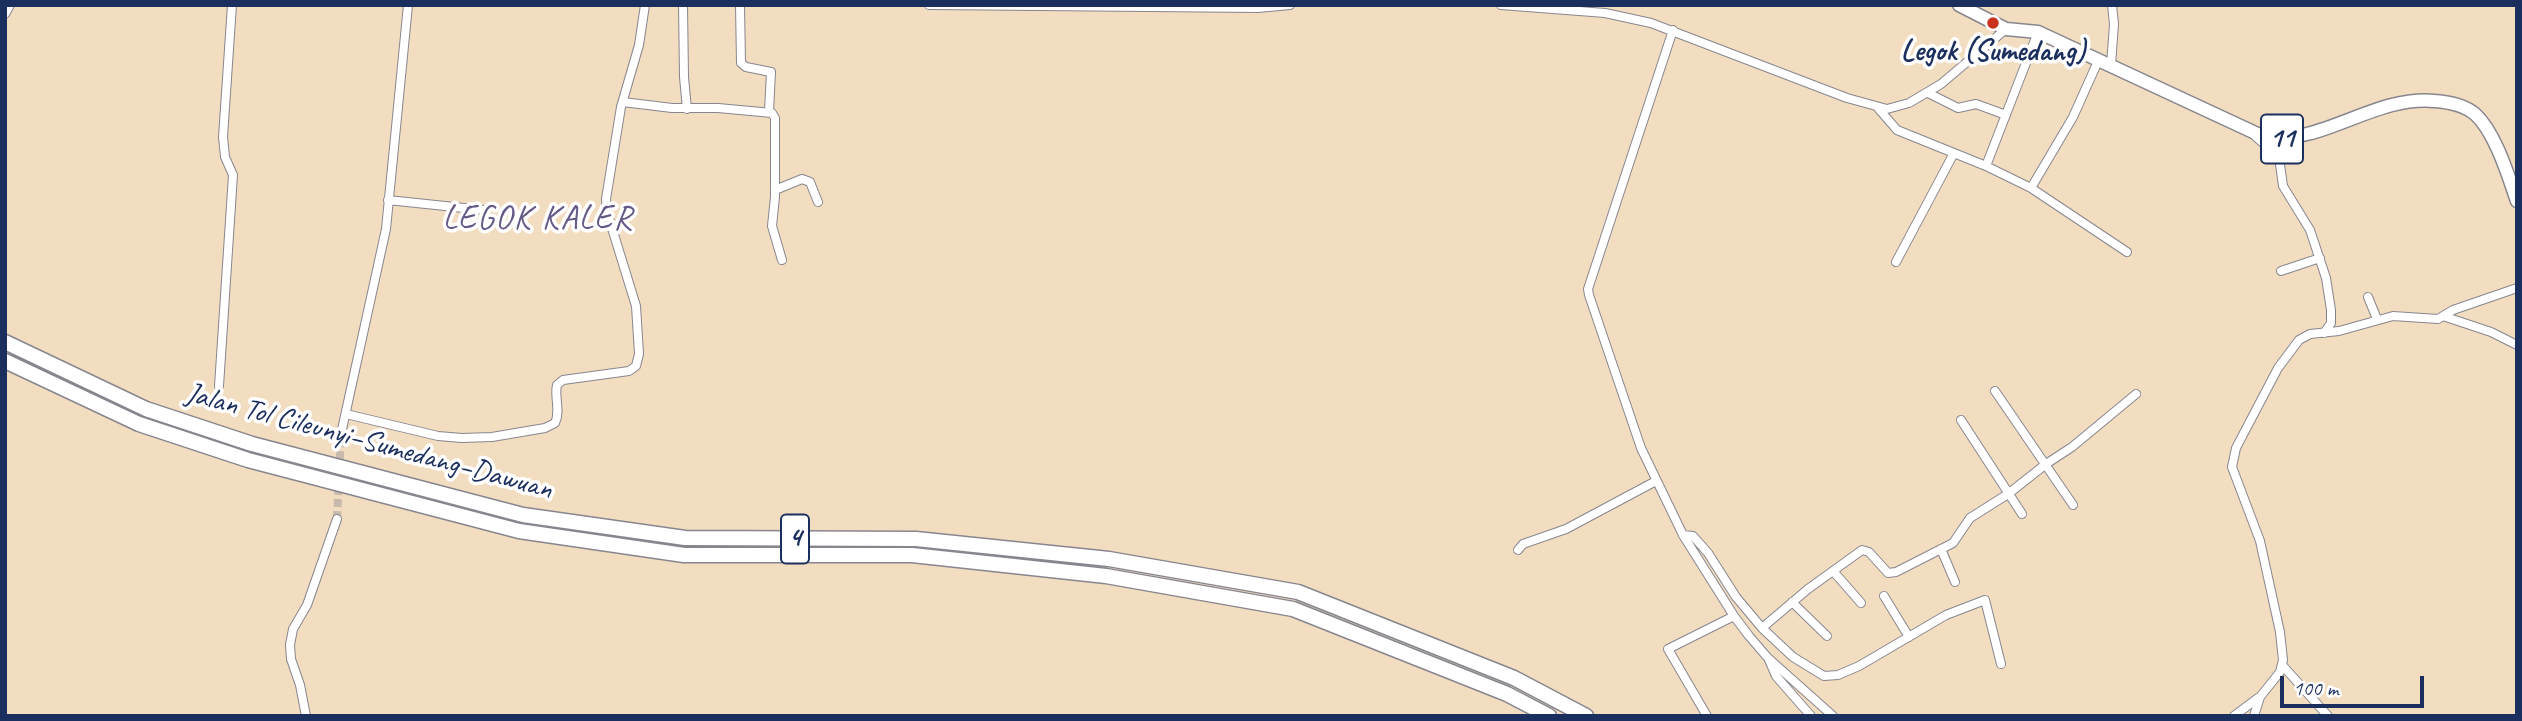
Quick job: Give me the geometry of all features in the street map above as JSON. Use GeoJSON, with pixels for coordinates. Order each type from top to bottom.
{"type":"FeatureCollection","features":[{"type":"Feature","properties":{"kind":"highway","name":"11"},"geometry":{"type":"LineString","coordinates":[[1959,5],[2006,29],[2038,32],[2264,137],[2290,138],[2342,123],[2392,103],[2413,100],[2460,105],[2476,115],[2485,128],[2498,151],[2517,201]]}},
{"type":"Feature","properties":{"kind":"highway","name":"Jalan Tol Cileunyi–Sumedang–Dawuan"},"geometry":{"type":"LineString","coordinates":[[5,342],[146,409],[252,444],[523,515],[685,538],[916,539],[1109,559],[1298,592],[1514,678],[1586,716]]}},
{"type":"Feature","properties":{"kind":"highway","name":"Jalan Tol Cileunyi–Sumedang–Dawuan"},"geometry":{"type":"LineString","coordinates":[[5,361],[139,424],[223,452],[519,531],[684,555],[912,555],[1106,576],[1293,608],[1507,694],[1549,716]]}},
{"type":"Feature","properties":{"kind":"street"},"geometry":{"type":"LineString","coordinates":[[5,14],[10,5]]}},
{"type":"Feature","properties":{"kind":"street"},"geometry":{"type":"LineString","coordinates":[[219,386],[233,175],[225,157],[223,138],[232,5]]}},
{"type":"Feature","properties":{"kind":"street"},"geometry":{"type":"LineString","coordinates":[[341,434],[386,229],[408,5]]}},
{"type":"Feature","properties":{"kind":"street"},"geometry":{"type":"LineString","coordinates":[[346,414],[438,436],[492,437],[545,428],[555,423],[558,416],[557,385],[563,380],[629,370],[636,366],[639,354],[636,306],[607,212],[606,199],[612,152],[639,45],[645,5]]}},
{"type":"Feature","properties":{"kind":"street"},"geometry":{"type":"LineString","coordinates":[[684,5],[687,109]]}},
{"type":"Feature","properties":{"kind":"street"},"geometry":{"type":"LineString","coordinates":[[740,5],[741,64],[744,67],[771,72],[769,111],[775,118],[772,226],[782,260]]}},
{"type":"Feature","properties":{"kind":"street"},"geometry":{"type":"LineString","coordinates":[[929,5],[1258,8],[1290,5]]}},
{"type":"Feature","properties":{"kind":"street"},"geometry":{"type":"LineString","coordinates":[[1501,5],[1605,13],[1673,30],[1878,108],[1899,108],[1928,93],[1961,69],[2006,29]]}},
{"type":"Feature","properties":{"kind":"street"},"geometry":{"type":"LineString","coordinates":[[2031,188],[2105,62],[2114,24],[2112,5]]}},
{"type":"Feature","properties":{"kind":"street"},"geometry":{"type":"LineString","coordinates":[[1673,30],[1588,289],[1607,343],[1614,376],[1640,448],[1683,535],[1734,616],[1768,658],[1833,716]]}},
{"type":"Feature","properties":{"kind":"street"},"geometry":{"type":"LineString","coordinates":[[1986,166],[2038,32]]}},
{"type":"Feature","properties":{"kind":"street"},"geometry":{"type":"LineString","coordinates":[[1928,93],[1958,108],[1976,104],[2006,115]]}},
{"type":"Feature","properties":{"kind":"street"},"geometry":{"type":"LineString","coordinates":[[623,102],[687,109],[769,111]]}},
{"type":"Feature","properties":{"kind":"street"},"geometry":{"type":"LineString","coordinates":[[1878,108],[1896,130],[1986,166],[2031,188],[2127,252]]}},
{"type":"Feature","properties":{"kind":"street"},"geometry":{"type":"LineString","coordinates":[[2251,133],[2279,157],[2283,186],[2307,224],[2320,258],[2331,310],[2331,323],[2324,333]]}},
{"type":"Feature","properties":{"kind":"street"},"geometry":{"type":"LineString","coordinates":[[1896,262],[1954,153]]}},
{"type":"Feature","properties":{"kind":"street"},"geometry":{"type":"LineString","coordinates":[[775,190],[802,178],[810,182],[818,202]]}},
{"type":"Feature","properties":{"kind":"street"},"geometry":{"type":"LineString","coordinates":[[388,200],[483,210]]}},
{"type":"Feature","properties":{"kind":"street"},"geometry":{"type":"LineString","coordinates":[[2281,271],[2320,258]]}},
{"type":"Feature","properties":{"kind":"street"},"geometry":{"type":"LineString","coordinates":[[2328,716],[2283,666],[2280,632],[2260,541],[2232,467],[2236,447],[2278,368],[2299,340],[2310,334],[2339,331],[2393,316],[2438,319],[2453,310],[2517,288]]}},
{"type":"Feature","properties":{"kind":"street"},"geometry":{"type":"LineString","coordinates":[[2368,297],[2377,319]]}},
{"type":"Feature","properties":{"kind":"street"},"geometry":{"type":"LineString","coordinates":[[2443,316],[2491,332],[2517,345]]}},
{"type":"Feature","properties":{"kind":"street"},"geometry":{"type":"LineString","coordinates":[[1995,391],[2073,505]]}},
{"type":"Feature","properties":{"kind":"street"},"geometry":{"type":"LineString","coordinates":[[1762,628],[1791,602],[1862,550],[1869,552],[1888,573],[1896,572],[1953,542],[1970,518],[2072,447],[2136,394]]}},
{"type":"Feature","properties":{"kind":"street"},"geometry":{"type":"LineString","coordinates":[[1961,420],[2022,514]]}},
{"type":"Feature","properties":{"kind":"street"},"geometry":{"type":"LineString","coordinates":[[1518,550],[1523,544],[1566,529],[1656,481]]}},
{"type":"Feature","properties":{"kind":"street"},"geometry":{"type":"LineString","coordinates":[[306,716],[291,659],[290,645],[293,629],[307,605],[337,519]]}},
{"type":"Feature","properties":{"kind":"street"},"geometry":{"type":"LineString","coordinates":[[1683,535],[1693,536],[1708,553],[1736,597],[1762,628],[1793,657],[1824,676],[1838,675],[1859,666],[1946,615],[1985,600],[2001,664]]}},
{"type":"Feature","properties":{"kind":"street"},"geometry":{"type":"LineString","coordinates":[[1941,549],[1955,582]]}},
{"type":"Feature","properties":{"kind":"street"},"geometry":{"type":"LineString","coordinates":[[1833,572],[1861,603]]}},
{"type":"Feature","properties":{"kind":"street"},"geometry":{"type":"LineString","coordinates":[[1884,596],[1909,637]]}},
{"type":"Feature","properties":{"kind":"street"},"geometry":{"type":"LineString","coordinates":[[1791,602],[1827,636]]}},
{"type":"Feature","properties":{"kind":"street"},"geometry":{"type":"LineString","coordinates":[[1707,716],[1668,649],[1734,616]]}},
{"type":"Feature","properties":{"kind":"street"},"geometry":{"type":"LineString","coordinates":[[1768,658],[1776,676],[1811,716]]}},
{"type":"Feature","properties":{"kind":"street"},"geometry":{"type":"LineString","coordinates":[[2253,716],[2260,697],[2283,666]]}},
{"type":"Feature","properties":{"kind":"street"},"geometry":{"type":"LineString","coordinates":[[2234,716],[2260,697]]}},
{"type":"Feature","properties":{"kind":"tunnel"},"geometry":{"type":"LineString","coordinates":[[337,519],[341,434]]}},
{"type":"Feature","properties":{"kind":"place","name":"Legok (Sumedang)"},"geometry":{"type":"Point","coordinates":[1993,23]}},
{"type":"Feature","properties":{"kind":"district","name":"LEGOK KALER"},"geometry":{"type":"Point","coordinates":[538,219]}}]}
